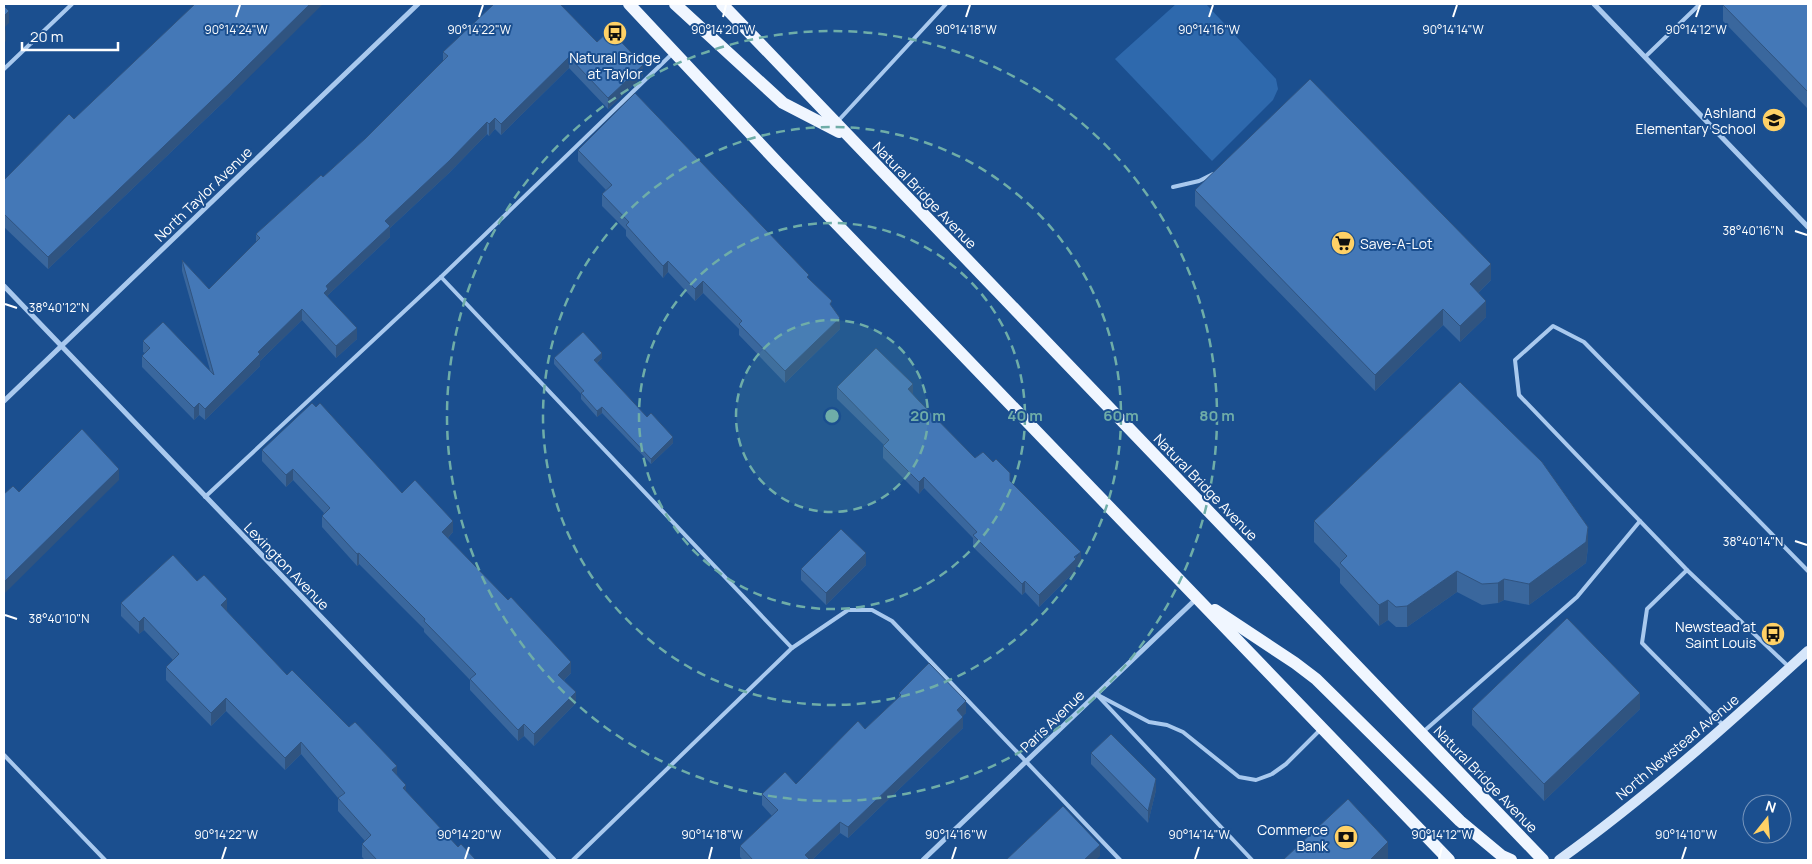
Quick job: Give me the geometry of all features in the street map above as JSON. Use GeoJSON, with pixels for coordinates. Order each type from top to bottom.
{"type":"FeatureCollection","features":[{"type":"Feature","properties":{"kind":"main road"},"geometry":{"type":"LineString","coordinates":[[629,4],[1321,729],[1449,860]]}},
{"type":"Feature","properties":{"kind":"main road"},"geometry":{"type":"LineString","coordinates":[[675,4],[784,103],[848,137]]}},
{"type":"Feature","properties":{"kind":"main road","name":"Natural Bridge Avenue"},"geometry":{"type":"LineString","coordinates":[[722,4],[1543,860]]}},
{"type":"Feature","properties":{"kind":"main road"},"geometry":{"type":"LineString","coordinates":[[1196,598],[1295,662],[1316,679],[1460,821],[1502,856],[1511,860]]}},
{"type":"Feature","properties":{"kind":"street","name":"North Taylor Avenue"},"geometry":{"type":"LineString","coordinates":[[4,401],[418,4]]}},
{"type":"Feature","properties":{"kind":"street"},"geometry":{"type":"LineString","coordinates":[[1594,4],[1808,228]]}},
{"type":"Feature","properties":{"kind":"street","name":"Lexington Avenue"},"geometry":{"type":"LineString","coordinates":[[4,286],[554,860]]}},
{"type":"Feature","properties":{"kind":"street","name":"Paris Avenue"},"geometry":{"type":"LineString","coordinates":[[923,860],[1196,598]]}},
{"type":"Feature","properties":{"kind":"street","name":"North Newstead Avenue"},"geometry":{"type":"LineString","coordinates":[[1559,860],[1589,839],[1724,726],[1808,651]]}},
{"type":"Feature","properties":{"kind":"lane"},"geometry":{"type":"LineString","coordinates":[[4,69],[72,4]]}},
{"type":"Feature","properties":{"kind":"lane"},"geometry":{"type":"LineString","coordinates":[[836,124],[946,4]]}},
{"type":"Feature","properties":{"kind":"lane"},"geometry":{"type":"LineString","coordinates":[[1645,57],[1700,4]]}},
{"type":"Feature","properties":{"kind":"lane"},"geometry":{"type":"LineString","coordinates":[[205,497],[441,277],[674,52]]}},
{"type":"Feature","properties":{"kind":"lane"},"geometry":{"type":"LineString","coordinates":[[1173,187],[1210,176],[1217,169]]}},
{"type":"Feature","properties":{"kind":"lane"},"geometry":{"type":"LineString","coordinates":[[441,277],[792,648]]}},
{"type":"Feature","properties":{"kind":"lane"},"geometry":{"type":"LineString","coordinates":[[1790,668],[1688,570],[1519,395],[1515,360],[1553,326],[1584,342],[1808,571]]}},
{"type":"Feature","properties":{"kind":"lane"},"geometry":{"type":"LineString","coordinates":[[1421,734],[1577,597],[1640,520]]}},
{"type":"Feature","properties":{"kind":"lane"},"geometry":{"type":"LineString","coordinates":[[1688,570],[1647,608],[1642,643],[1724,726]]}},
{"type":"Feature","properties":{"kind":"lane"},"geometry":{"type":"LineString","coordinates":[[573,860],[792,648],[848,610],[872,610],[892,621],[1120,860]]}},
{"type":"Feature","properties":{"kind":"lane"},"geometry":{"type":"LineString","coordinates":[[1096,694],[1149,722],[1167,725],[1183,732],[1240,777],[1256,780],[1272,774],[1286,764],[1321,729]]}},
{"type":"Feature","properties":{"kind":"lane"},"geometry":{"type":"LineString","coordinates":[[1096,694],[1252,860]]}},
{"type":"Feature","properties":{"kind":"lane"},"geometry":{"type":"LineString","coordinates":[[4,755],[105,860]]}},
{"type":"Feature","properties":{"kind":"shaded area"},"geometry":{"type":"Polygon","coordinates":[[[1176,4],[1206,4],[1276,79],[1278,89],[1273,100],[1212,161],[1115,59],[1176,4]]]}},
{"type":"Feature","properties":{"kind":"building"},"geometry":{"type":"Polygon","coordinates":[[[195,4],[310,4],[48,257],[4,214],[4,180],[69,114],[74,119],[195,4]]]}},
{"type":"Feature","properties":{"kind":"building"},"geometry":{"type":"Polygon","coordinates":[[[494,4],[560,4],[597,42],[610,30],[643,65],[608,98],[569,57],[501,124],[495,118],[489,124],[487,122],[449,161],[385,221],[390,226],[326,286],[328,289],[324,293],[357,328],[336,346],[302,309],[258,352],[260,354],[205,409],[199,403],[194,408],[142,356],[150,348],[143,341],[163,322],[214,375],[182,260],[209,289],[260,238],[256,234],[321,175],[323,177],[366,138],[448,56],[443,52],[494,4]]]}},
{"type":"Feature","properties":{"kind":"building","name":"Ashland Elementary School"},"geometry":{"type":"Polygon","coordinates":[[[1808,4],[1808,92],[1723,5],[1808,4]]]}},
{"type":"Feature","properties":{"kind":"building"},"geometry":{"type":"Polygon","coordinates":[[[4,6],[9,11],[4,16],[4,6]]]}},
{"type":"Feature","properties":{"kind":"building","name":"Save-A-Lot"},"geometry":{"type":"Polygon","coordinates":[[[1310,79],[1491,264],[1470,284],[1486,301],[1460,326],[1443,309],[1375,375],[1195,190],[1310,79]]]}},
{"type":"Feature","properties":{"kind":"building"},"geometry":{"type":"Polygon","coordinates":[[[635,93],[809,275],[807,277],[832,301],[830,304],[840,318],[785,371],[739,324],[742,321],[703,281],[695,289],[668,261],[663,266],[626,225],[629,222],[602,194],[612,185],[578,150],[635,93]]]}},
{"type":"Feature","properties":{"kind":"building"},"geometry":{"type":"Polygon","coordinates":[[[583,332],[602,353],[594,360],[647,417],[651,413],[673,437],[651,459],[602,407],[597,411],[581,393],[584,391],[554,358],[583,332]]]}},
{"type":"Feature","properties":{"kind":"building"},"geometry":{"type":"Polygon","coordinates":[[[876,348],[913,384],[908,389],[975,458],[983,452],[993,462],[996,459],[1010,473],[1010,481],[1081,552],[1074,557],[1076,559],[1039,595],[1025,581],[1022,584],[973,535],[977,532],[924,477],[919,482],[883,446],[889,440],[837,387],[876,348]]]}},
{"type":"Feature","properties":{"kind":"building"},"geometry":{"type":"Polygon","coordinates":[[[1460,382],[1542,462],[1588,527],[1586,542],[1529,584],[1504,579],[1498,583],[1482,584],[1457,571],[1407,606],[1396,607],[1388,600],[1379,605],[1340,563],[1347,556],[1314,521],[1460,382]]]}},
{"type":"Feature","properties":{"kind":"building"},"geometry":{"type":"Polygon","coordinates":[[[312,403],[316,407],[320,403],[402,493],[415,480],[453,521],[442,532],[508,600],[511,597],[571,662],[558,675],[576,692],[534,734],[524,724],[518,730],[470,679],[476,674],[424,621],[425,619],[359,553],[357,554],[322,516],[330,508],[293,469],[286,475],[262,450],[312,403]]]}},
{"type":"Feature","properties":{"kind":"building"},"geometry":{"type":"Polygon","coordinates":[[[82,429],[119,469],[4,582],[4,494],[13,486],[19,492],[82,429]]]}},
{"type":"Feature","properties":{"kind":"building"},"geometry":{"type":"Polygon","coordinates":[[[841,529],[866,553],[826,593],[801,569],[841,529]]]}},
{"type":"Feature","properties":{"kind":"building"},"geometry":{"type":"Polygon","coordinates":[[[173,555],[197,581],[204,575],[227,599],[221,605],[287,675],[292,670],[349,727],[355,722],[397,766],[392,770],[406,785],[403,788],[458,847],[461,844],[476,860],[377,860],[362,844],[371,835],[338,798],[345,793],[301,742],[285,758],[226,698],[211,713],[166,667],[179,654],[144,617],[139,622],[121,603],[173,555]]]}},
{"type":"Feature","properties":{"kind":"building"},"geometry":{"type":"Polygon","coordinates":[[[1567,618],[1640,693],[1544,784],[1472,709],[1567,618]]]}},
{"type":"Feature","properties":{"kind":"building"},"geometry":{"type":"Polygon","coordinates":[[[929,663],[966,701],[957,710],[963,717],[848,827],[840,822],[805,855],[810,860],[753,860],[740,846],[778,810],[762,794],[785,772],[796,784],[858,721],[865,729],[901,695],[899,693],[929,663]]]}},
{"type":"Feature","properties":{"kind":"building"},"geometry":{"type":"Polygon","coordinates":[[[1111,734],[1156,779],[1148,811],[1091,753],[1111,734]]]}},
{"type":"Feature","properties":{"kind":"building"},"geometry":{"type":"Polygon","coordinates":[[[1348,799],[1388,842],[1370,860],[1283,860],[1348,799]]]}},
{"type":"Feature","properties":{"kind":"building"},"geometry":{"type":"Polygon","coordinates":[[[1063,806],[1100,845],[1084,860],[1006,860],[1063,806]]]}},
{"type":"Feature","properties":{"kind":"place","name":"Natural Bridge at Taylor"},"geometry":{"type":"Point","coordinates":[615,33]}},
{"type":"Feature","properties":{"kind":"place","name":"Ashland Elementary School"},"geometry":{"type":"Point","coordinates":[1774,120]}},
{"type":"Feature","properties":{"kind":"place","name":"Save-A-Lot"},"geometry":{"type":"Point","coordinates":[1343,243]}},
{"type":"Feature","properties":{"kind":"place","name":"Newstead at Saint Louis"},"geometry":{"type":"Point","coordinates":[1773,634]}},
{"type":"Feature","properties":{"kind":"place","name":"Commerce Bank"},"geometry":{"type":"Point","coordinates":[1346,837]}}]}
